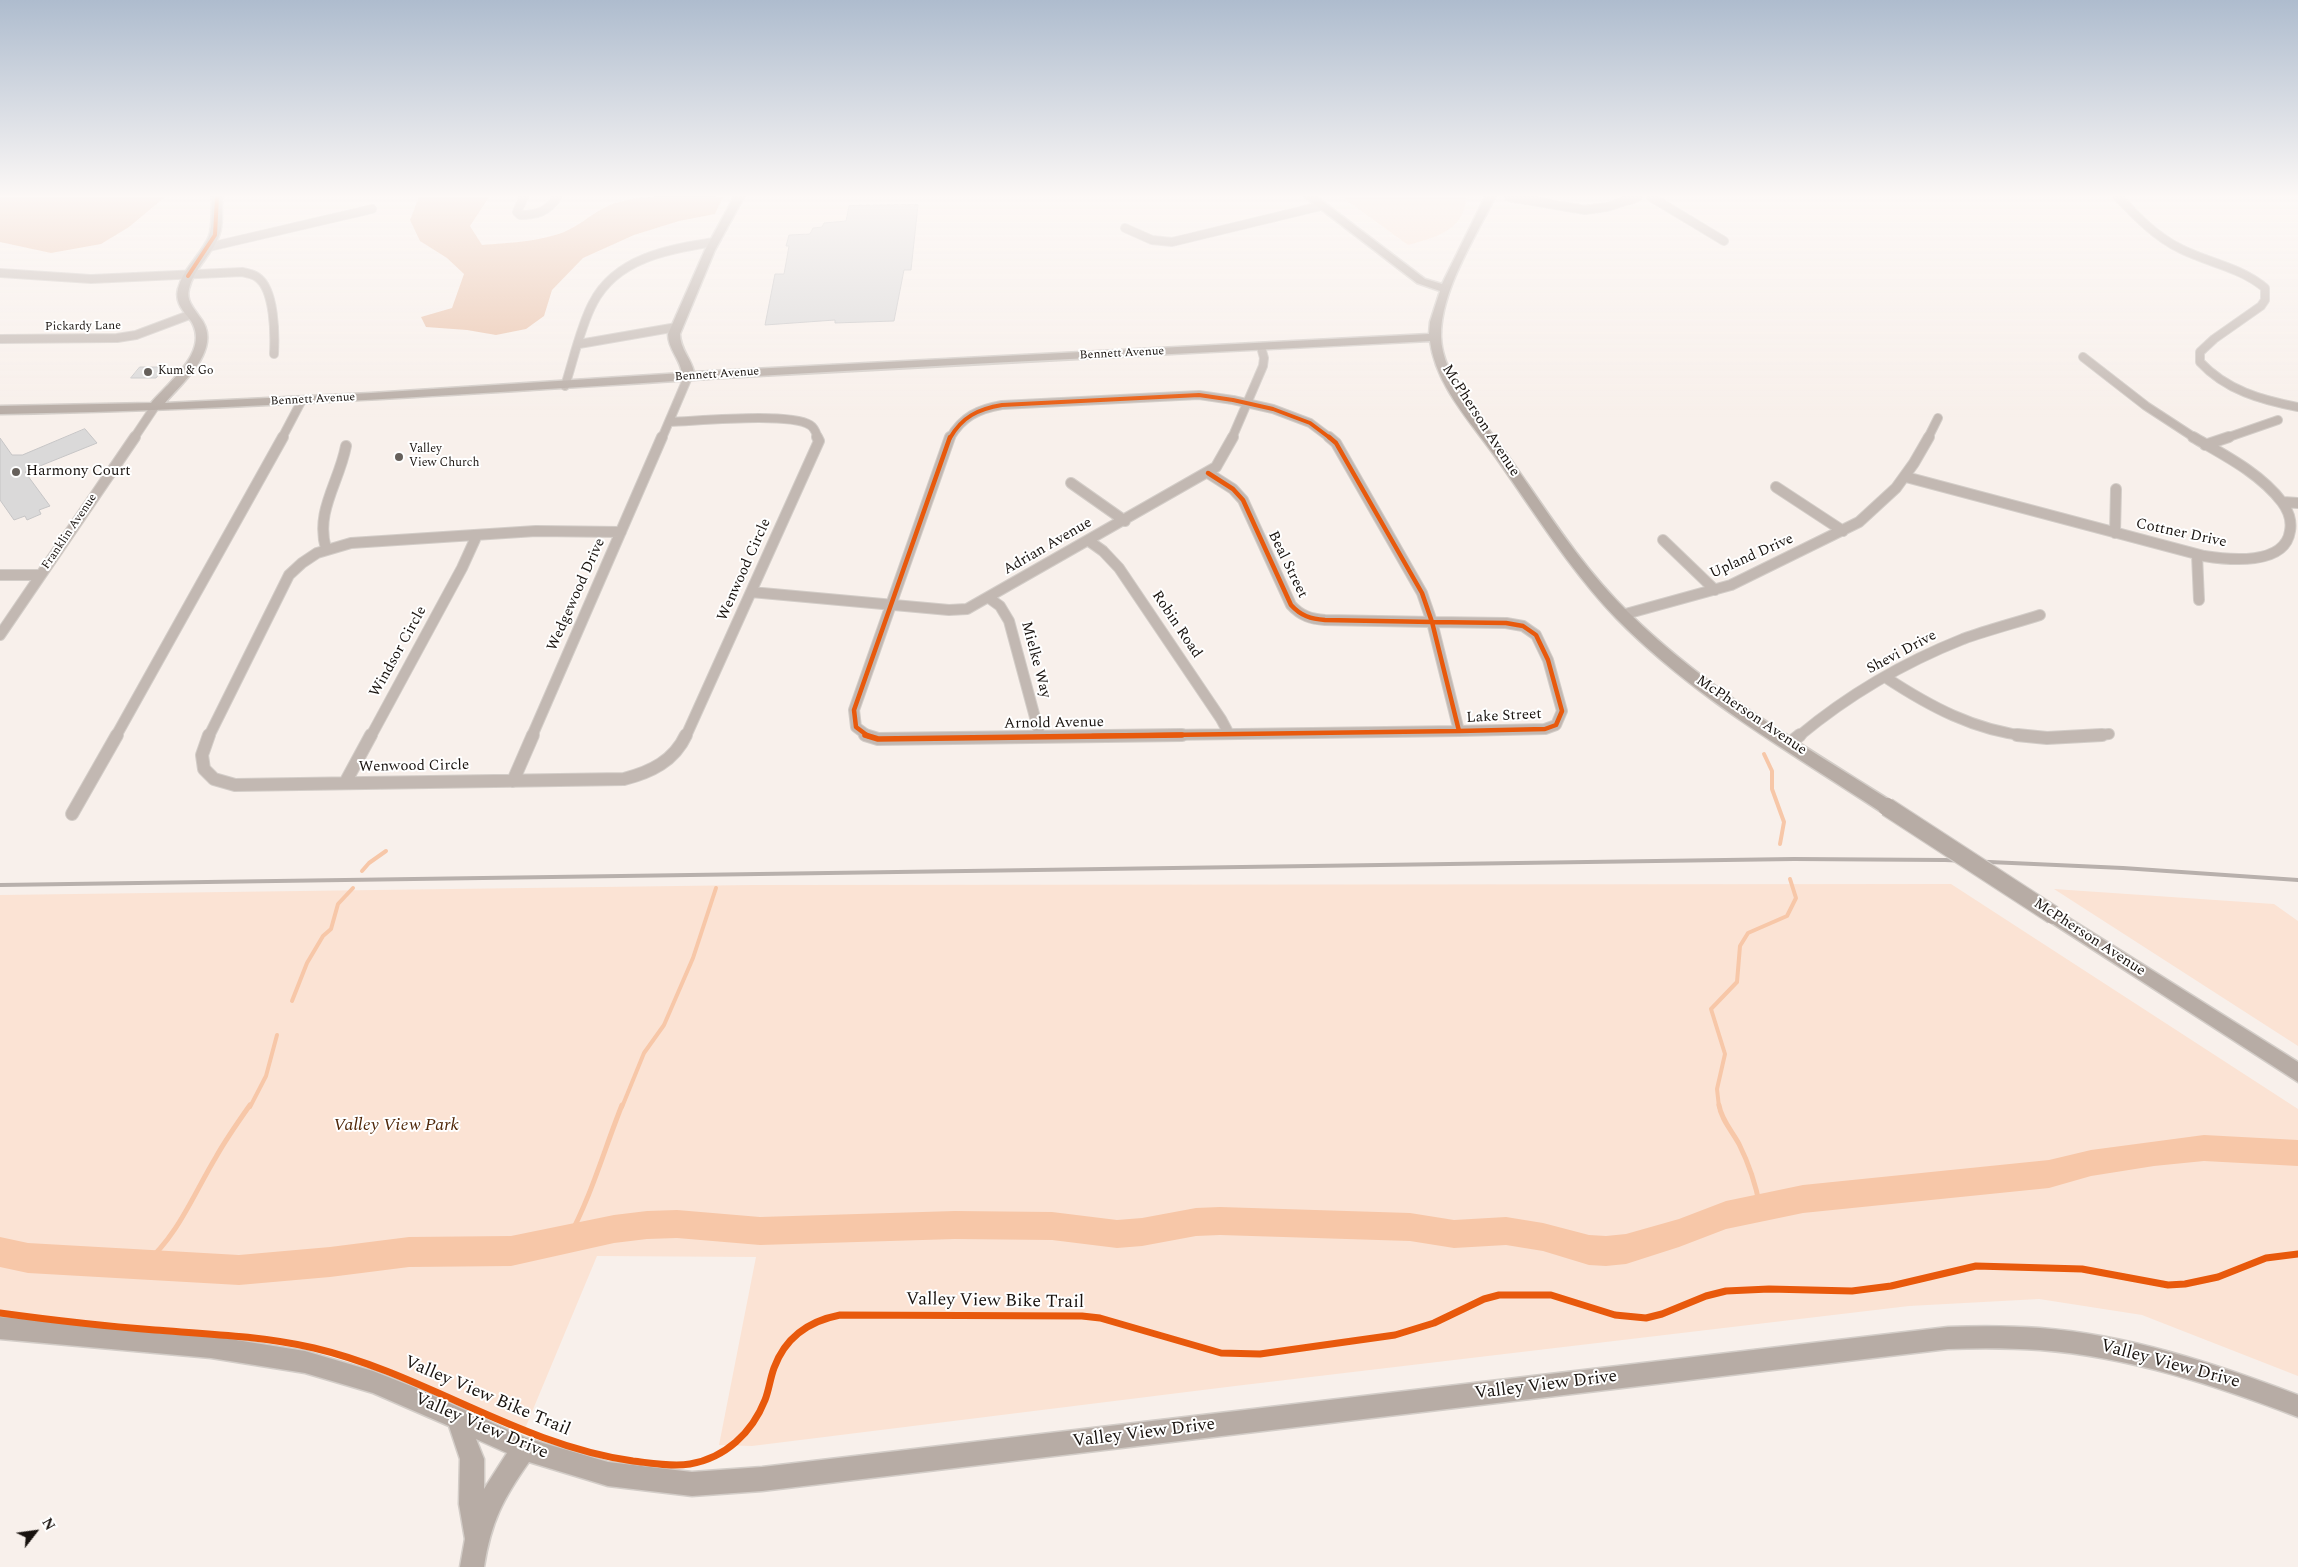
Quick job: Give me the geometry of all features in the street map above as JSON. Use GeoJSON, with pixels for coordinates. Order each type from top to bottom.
{"type":"FeatureCollection","features":[{"type":"Feature","properties":{"kind":"main road","name":"Franklin Avenue"},"geometry":{"type":"LineString","coordinates":[[154,408],[201,349],[204,335],[199,323],[182,297],[184,286],[192,270]]}},
{"type":"Feature","properties":{"kind":"main road"},"geometry":{"type":"LineString","coordinates":[[688,377],[687,363],[676,350],[673,342],[677,327],[702,270]]}},
{"type":"Feature","properties":{"kind":"main road"},"geometry":{"type":"LineString","coordinates":[[1407,270],[1421,281],[1446,289]]}},
{"type":"Feature","properties":{"kind":"main road","name":"McPherson Avenue"},"geometry":{"type":"LineString","coordinates":[[1455,270],[1446,289],[1437,318],[1435,337],[1442,365],[1480,428],[1590,579],[1622,615],[1685,671],[1790,743],[2298,1073]]}},
{"type":"Feature","properties":{"kind":"main road","name":"Bennett Avenue"},"geometry":{"type":"LineString","coordinates":[[0,410],[154,408],[1435,337]]}},
{"type":"Feature","properties":{"kind":"main road","name":"Valley View Drive"},"geometry":{"type":"LineString","coordinates":[[0,1328],[211,1347],[305,1362],[373,1382],[524,1449],[608,1474],[692,1484],[715,1483],[1929,1340],[1990,1335],[2044,1338],[2138,1353],[2198,1369],[2298,1406]]}},
{"type":"Feature","properties":{"kind":"main road"},"geometry":{"type":"LineString","coordinates":[[458,1419],[472,1459],[471,1504],[475,1538],[472,1567]]}},
{"type":"Feature","properties":{"kind":"main road"},"geometry":{"type":"LineString","coordinates":[[475,1538],[485,1509],[497,1486],[524,1449]]}},
{"type":"Feature","properties":{"kind":"street"},"geometry":{"type":"LineString","coordinates":[[565,386],[598,291],[622,270]]}},
{"type":"Feature","properties":{"kind":"street"},"geometry":{"type":"LineString","coordinates":[[2235,270],[2249,276],[2265,288],[2265,300],[2261,306],[2209,342],[2200,352],[2200,362],[2214,376],[2243,392],[2264,399],[2298,406]]}},
{"type":"Feature","properties":{"kind":"street"},"geometry":{"type":"LineString","coordinates":[[0,273],[51,278],[188,276],[242,272],[254,275],[261,279],[275,320],[274,354]]}},
{"type":"Feature","properties":{"kind":"street","name":"Pickardy Lane"},"geometry":{"type":"LineString","coordinates":[[0,339],[122,338],[192,314]]}},
{"type":"Feature","properties":{"kind":"street"},"geometry":{"type":"LineString","coordinates":[[579,344],[677,327]]}},
{"type":"Feature","properties":{"kind":"street","name":"Adrian Avenue"},"geometry":{"type":"LineString","coordinates":[[751,592],[891,606],[968,609],[1125,521],[1216,467],[1223,458],[1263,366],[1264,358],[1261,347]]}},
{"type":"Feature","properties":{"kind":"street"},"geometry":{"type":"LineString","coordinates":[[2083,357],[2142,403],[2247,472],[2283,502],[2298,503]]}},
{"type":"Feature","properties":{"kind":"street","name":"Wedgewood Drive"},"geometry":{"type":"LineString","coordinates":[[513,781],[688,377]]}},
{"type":"Feature","properties":{"kind":"street","name":"Arnold Avenue"},"geometry":{"type":"LineString","coordinates":[[1199,395],[1217,396],[1308,421],[1331,436],[1415,578],[1426,603],[1459,731],[878,739],[865,736],[859,731],[854,724],[854,710],[891,606],[950,436],[959,422],[970,414],[988,407],[1002,405],[1199,395]]}},
{"type":"Feature","properties":{"kind":"street"},"geometry":{"type":"LineString","coordinates":[[72,814],[258,485],[302,400]]}},
{"type":"Feature","properties":{"kind":"street","name":"Franklin Avenue"},"geometry":{"type":"LineString","coordinates":[[0,635],[154,408]]}},
{"type":"Feature","properties":{"kind":"street","name":"Wenwood Circle"},"geometry":{"type":"LineString","coordinates":[[621,532],[536,531],[350,544],[326,549],[308,557],[289,575],[201,752],[200,760],[206,774],[219,782],[227,784],[624,779],[644,774],[666,763],[677,752],[683,742],[817,448],[818,436],[810,425],[789,418],[670,422]]}},
{"type":"Feature","properties":{"kind":"street"},"geometry":{"type":"LineString","coordinates":[[1906,477],[1920,457],[1938,418]]}},
{"type":"Feature","properties":{"kind":"street"},"geometry":{"type":"LineString","coordinates":[[2205,445],[2278,420]]}},
{"type":"Feature","properties":{"kind":"street"},"geometry":{"type":"LineString","coordinates":[[326,549],[320,533],[321,521],[339,476],[346,446]]}},
{"type":"Feature","properties":{"kind":"street","name":"Beal Street"},"geometry":{"type":"LineString","coordinates":[[1208,473],[1233,489],[1243,500],[1291,605],[1297,612],[1314,619],[1431,622]]}},
{"type":"Feature","properties":{"kind":"street","name":"Upland Drive"},"geometry":{"type":"LineString","coordinates":[[1622,615],[1715,590],[1745,579],[1843,531],[1884,502],[1906,477]]}},
{"type":"Feature","properties":{"kind":"street","name":"Cottner Drive"},"geometry":{"type":"LineString","coordinates":[[1906,477],[2114,533],[2198,554],[2228,559],[2254,558],[2269,554],[2282,547],[2290,536],[2291,529],[2290,520],[2283,502]]}},
{"type":"Feature","properties":{"kind":"street"},"geometry":{"type":"LineString","coordinates":[[1071,483],[1125,521]]}},
{"type":"Feature","properties":{"kind":"street"},"geometry":{"type":"LineString","coordinates":[[1776,487],[1843,531]]}},
{"type":"Feature","properties":{"kind":"street"},"geometry":{"type":"LineString","coordinates":[[2114,533],[2116,489]]}},
{"type":"Feature","properties":{"kind":"street","name":"Windsor Circle"},"geometry":{"type":"LineString","coordinates":[[345,783],[462,568],[477,535]]}},
{"type":"Feature","properties":{"kind":"street"},"geometry":{"type":"LineString","coordinates":[[1663,540],[1715,590]]}},
{"type":"Feature","properties":{"kind":"street","name":"Robin Road"},"geometry":{"type":"LineString","coordinates":[[1089,541],[1103,551],[1119,568],[1221,719],[1228,734]]}},
{"type":"Feature","properties":{"kind":"street"},"geometry":{"type":"LineString","coordinates":[[2198,554],[2199,600]]}},
{"type":"Feature","properties":{"kind":"street"},"geometry":{"type":"LineString","coordinates":[[0,575],[41,575]]}},
{"type":"Feature","properties":{"kind":"street","name":"Mielke Way"},"geometry":{"type":"LineString","coordinates":[[989,598],[1000,606],[1009,621],[1040,737]]}},
{"type":"Feature","properties":{"kind":"street","name":"Shevi Drive"},"geometry":{"type":"LineString","coordinates":[[1790,743],[1806,730],[1885,677],[1923,656],[1964,639],[2040,615]]}},
{"type":"Feature","properties":{"kind":"street","name":"Lake Street"},"geometry":{"type":"LineString","coordinates":[[1431,622],[1508,623],[1531,631],[1537,637],[1544,653],[1562,711],[1556,725],[1545,729],[1459,731]]}},
{"type":"Feature","properties":{"kind":"street"},"geometry":{"type":"LineString","coordinates":[[1885,677],[1939,710],[1984,728],[2031,738],[2060,739],[2109,734]]}},
{"type":"Feature","properties":{"kind":"green space","name":"Valley View Park"},"geometry":{"type":"Polygon","coordinates":[[[1951,884],[2298,1109],[2298,1376],[2142,1315],[2039,1299],[1909,1306],[1235,1386],[752,1446],[719,1445],[756,1257],[597,1256],[524,1431],[363,1362],[299,1344],[259,1338],[110,1326],[0,1313],[0,895],[752,885],[1951,884]]]}},
{"type":"Feature","properties":{"kind":"green space"},"geometry":{"type":"Polygon","coordinates":[[[2054,889],[2274,904],[2298,921],[2298,1046],[2054,889]]]}},
{"type":"Feature","properties":{"kind":"shaded area"},"geometry":{"type":"Polygon","coordinates":[[[460,270],[571,270],[552,290],[544,316],[526,329],[496,335],[467,330],[426,327],[421,317],[452,308],[464,274],[460,270]]]}},
{"type":"Feature","properties":{"kind":"building"},"geometry":{"type":"Polygon","coordinates":[[[785,270],[904,270],[894,321],[835,323],[835,320],[765,325],[775,274],[784,274],[785,270]]]}},
{"type":"Feature","properties":{"kind":"building","name":"Kum & Go"},"geometry":{"type":"Polygon","coordinates":[[[140,367],[165,367],[156,378],[131,378],[140,367]]]}},
{"type":"Feature","properties":{"kind":"building","name":"Harmony Court"},"geometry":{"type":"Polygon","coordinates":[[[85,429],[97,443],[25,472],[50,506],[39,510],[41,514],[27,520],[25,516],[14,520],[0,500],[0,438],[12,455],[22,455],[85,429]]]}},
{"type":"Feature","properties":{"kind":"waterway"},"geometry":{"type":"LineString","coordinates":[[1764,754],[1772,771],[1772,789],[1784,822],[1780,844]]}},
{"type":"Feature","properties":{"kind":"waterway"},"geometry":{"type":"LineString","coordinates":[[362,871],[369,863],[386,851]]}},
{"type":"Feature","properties":{"kind":"waterway"},"geometry":{"type":"LineString","coordinates":[[1719,1107],[1717,1089],[1725,1054],[1711,1009],[1737,982],[1740,946],[1748,933],[1787,916],[1796,898],[1790,879]]}},
{"type":"Feature","properties":{"kind":"waterway"},"geometry":{"type":"LineString","coordinates":[[292,1001],[307,963],[323,936],[331,929],[338,904],[353,888]]}},
{"type":"Feature","properties":{"kind":"waterway"},"geometry":{"type":"LineString","coordinates":[[622,1107],[644,1053],[664,1025],[693,958],[716,888]]}},
{"type":"Feature","properties":{"kind":"waterway"},"geometry":{"type":"LineString","coordinates":[[250,1107],[266,1076],[277,1035]]}},
{"type":"Feature","properties":{"kind":"waterway"},"geometry":{"type":"LineString","coordinates":[[143,1266],[176,1228],[207,1172],[250,1105]]}},
{"type":"Feature","properties":{"kind":"waterway"},"geometry":{"type":"LineString","coordinates":[[568,1239],[590,1190],[622,1105]]}},
{"type":"Feature","properties":{"kind":"waterway"},"geometry":{"type":"LineString","coordinates":[[1719,1105],[1724,1120],[1746,1159],[1760,1207]]}},
{"type":"Feature","properties":{"kind":"waterway"},"geometry":{"type":"LineString","coordinates":[[0,1252],[28,1258],[239,1270],[330,1262],[409,1252],[511,1251],[614,1229],[647,1225],[677,1224],[760,1231],[955,1225],[1052,1226],[1117,1234],[1142,1232],[1196,1222],[1220,1221],[1410,1227],[1454,1234],[1506,1231],[1543,1237],[1589,1250],[1606,1251],[1626,1249],[1679,1233],[1726,1215],[1803,1199],[2049,1174],[2091,1163],[2154,1153],[2204,1148],[2298,1153]]}},
{"type":"Feature","properties":{"kind":"railway"},"geometry":{"type":"LineString","coordinates":[[0,885],[1794,859],[1945,860],[2123,868],[2298,880]]}},
{"type":"Feature","properties":{"kind":"cycle path"},"geometry":{"type":"LineString","coordinates":[[188,276],[192,270]]}},
{"type":"Feature","properties":{"kind":"cycle path"},"geometry":{"type":"LineString","coordinates":[[1208,473],[1233,489],[1243,500],[1291,605],[1303,616],[1331,621],[1405,621],[1418,622],[1432,622],[1474,623],[1506,623],[1523,626],[1530,630],[1540,641],[1555,682],[1562,711],[1556,725],[1545,729],[1527,730],[878,739],[862,733],[856,727],[854,710],[950,437],[960,423],[978,411],[1002,405],[1199,395],[1253,404],[1292,415],[1325,432],[1336,443],[1422,593],[1428,610],[1433,627],[1438,644],[1447,679],[1455,714],[1459,731]]}},
{"type":"Feature","properties":{"kind":"cycle path","name":"Valley View Bike Trail"},"geometry":{"type":"LineString","coordinates":[[0,1313],[155,1330],[247,1337],[296,1344],[353,1359],[408,1379],[508,1425],[565,1446],[604,1456],[678,1465],[703,1461],[715,1456],[726,1450],[745,1434],[760,1413],[778,1357],[791,1339],[818,1321],[840,1315],[1082,1316],[1100,1318],[1221,1353],[1260,1354],[1395,1335],[1434,1323],[1484,1299],[1499,1295],[1551,1295],[1615,1315],[1630,1318],[1646,1318],[1662,1314],[1706,1296],[1726,1291],[1769,1289],[1828,1292],[1852,1291],[1891,1286],[1976,1266],[2082,1269],[2168,1285],[2185,1284],[2218,1277],[2266,1258],[2298,1254]]}},
{"type":"Feature","properties":{"kind":"place","name":"Kum & Go"},"geometry":{"type":"Point","coordinates":[148,372]}},
{"type":"Feature","properties":{"kind":"place","name":"Valley View Church"},"geometry":{"type":"Point","coordinates":[399,457]}},
{"type":"Feature","properties":{"kind":"place","name":"Harmony Court"},"geometry":{"type":"Point","coordinates":[16,472]}}]}
